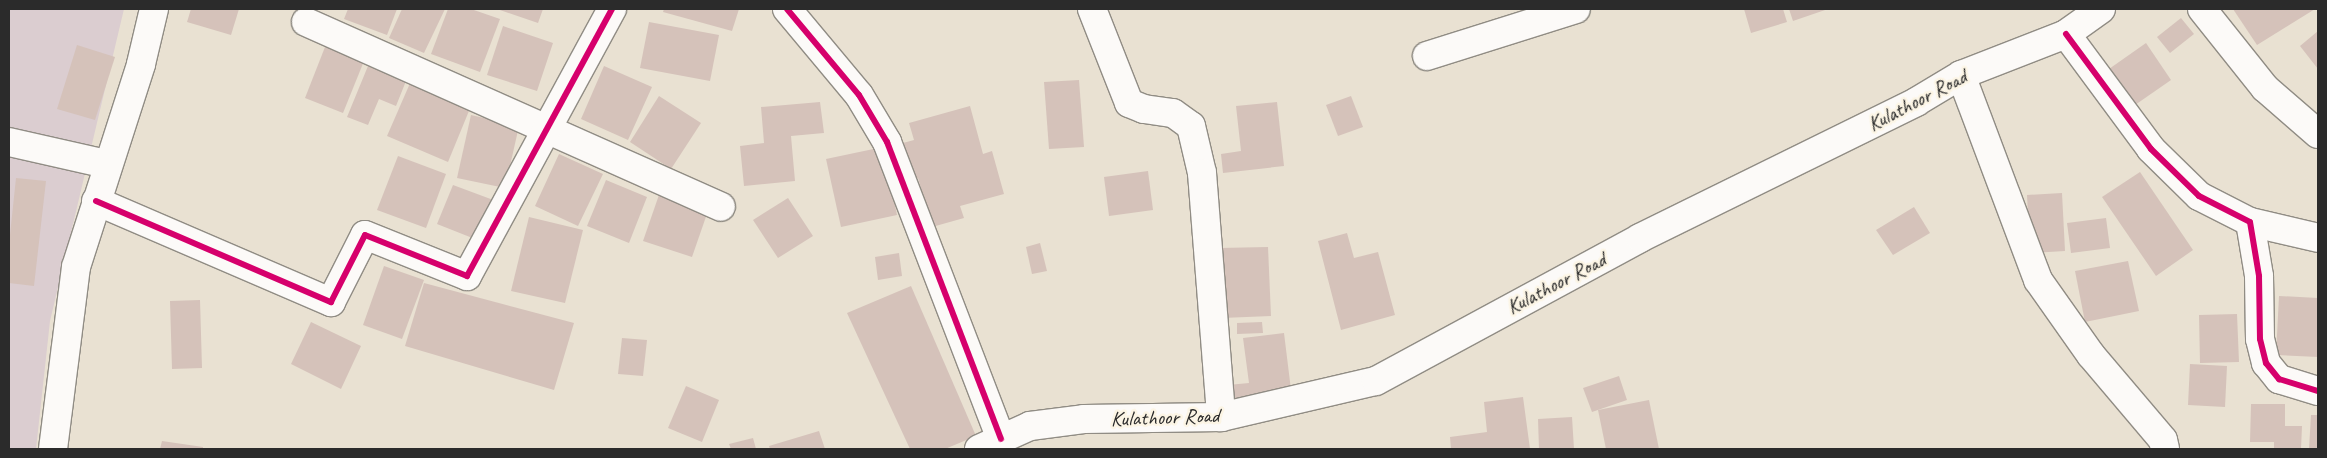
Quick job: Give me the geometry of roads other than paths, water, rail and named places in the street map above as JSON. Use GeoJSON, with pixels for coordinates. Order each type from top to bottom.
{"type":"FeatureCollection","features":[{"type":"Feature","properties":{"kind":"street"},"geometry":{"type":"LineString","coordinates":[[53,449],[76,267],[107,164],[141,64],[154,9]]}},
{"type":"Feature","properties":{"kind":"street"},"geometry":{"type":"LineString","coordinates":[[96,201],[331,302],[365,236],[466,276],[612,9]]}},
{"type":"Feature","properties":{"kind":"street"},"geometry":{"type":"LineString","coordinates":[[787,9],[859,95],[887,142],[990,444]]}},
{"type":"Feature","properties":{"kind":"street"},"geometry":{"type":"LineString","coordinates":[[1092,9],[1129,103],[1144,109],[1173,113],[1191,126],[1202,173],[1220,417]]}},
{"type":"Feature","properties":{"kind":"street"},"geometry":{"type":"LineString","coordinates":[[1427,56],[1576,9]]}},
{"type":"Feature","properties":{"kind":"street","name":"Kulathoor Road"},"geometry":{"type":"LineString","coordinates":[[990,444],[1030,426],[1084,418],[1220,417],[1376,380],[1640,238],[1916,102],[1961,75],[2066,34],[2101,9]]}},
{"type":"Feature","properties":{"kind":"street"},"geometry":{"type":"LineString","coordinates":[[2202,9],[2265,88],[2318,134]]}},
{"type":"Feature","properties":{"kind":"street"},"geometry":{"type":"LineString","coordinates":[[306,22],[721,206]]}},
{"type":"Feature","properties":{"kind":"street"},"geometry":{"type":"LineString","coordinates":[[2066,34],[2151,149],[2199,196],[2250,222],[2318,238]]}},
{"type":"Feature","properties":{"kind":"street"},"geometry":{"type":"LineString","coordinates":[[1961,75],[2038,280],[2091,355],[2163,440],[2165,449]]}},
{"type":"Feature","properties":{"kind":"street"},"geometry":{"type":"LineString","coordinates":[[9,142],[107,164]]}},
{"type":"Feature","properties":{"kind":"street"},"geometry":{"type":"LineString","coordinates":[[2250,222],[2258,276],[2260,339],[2266,363],[2279,379],[2318,391]]}}]}
